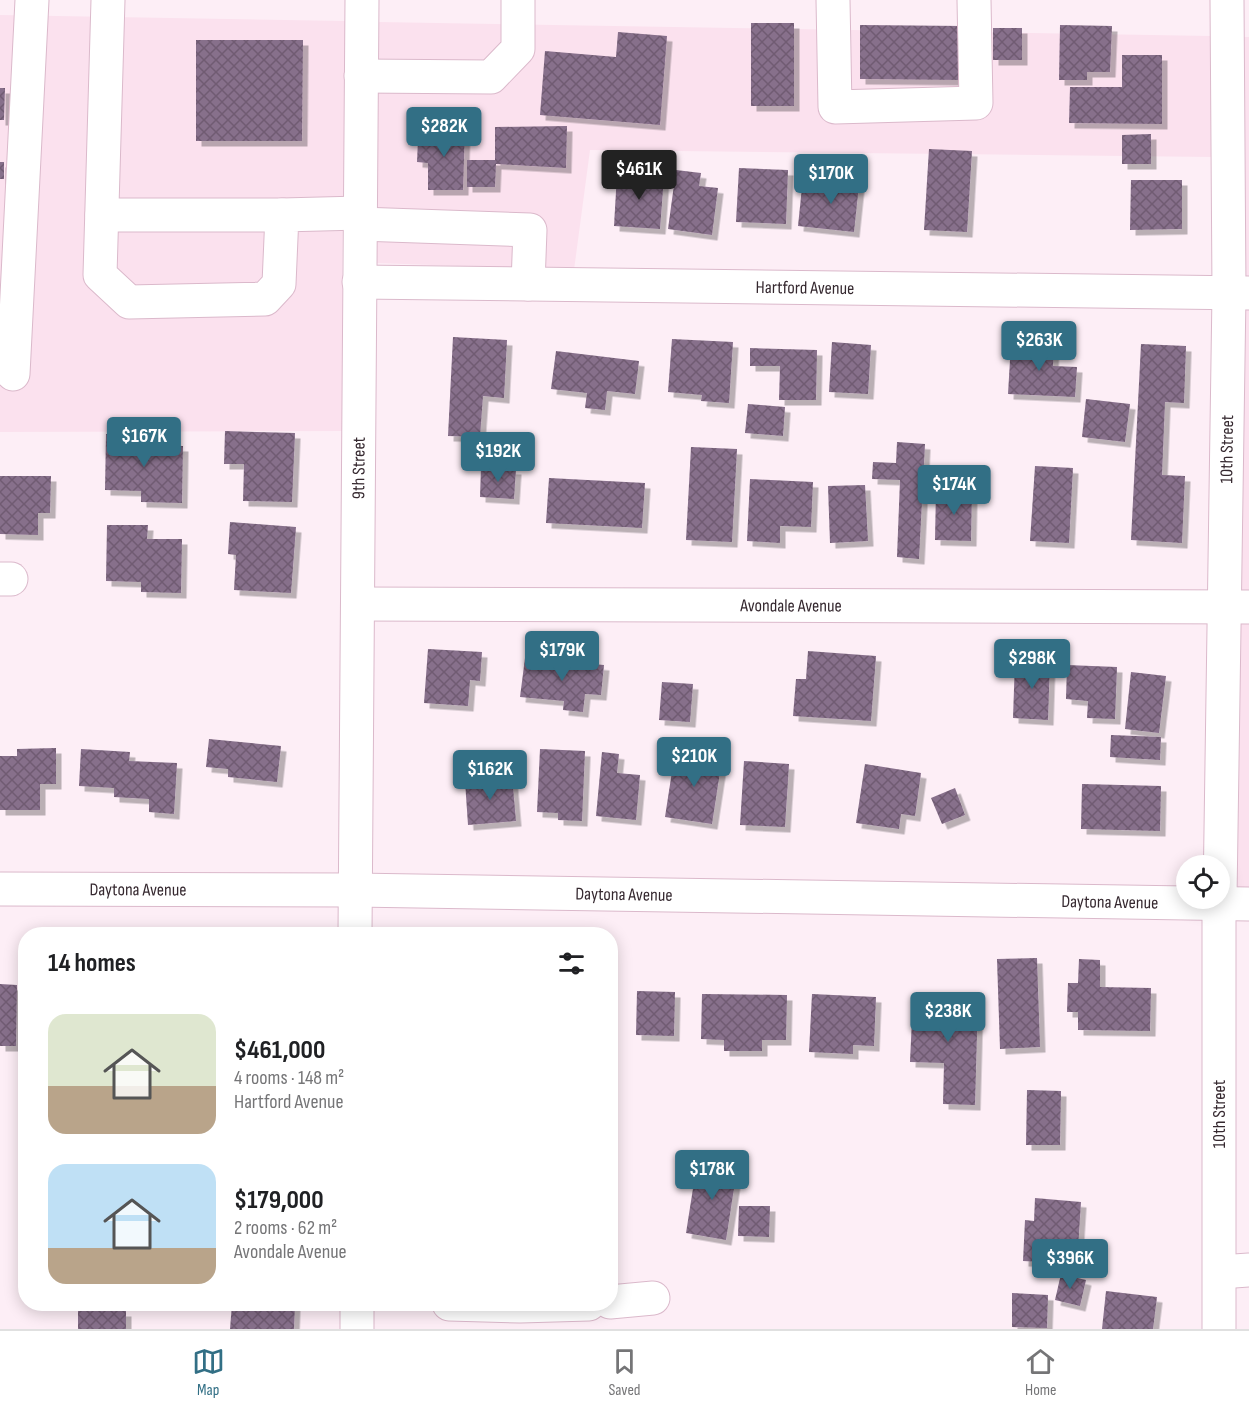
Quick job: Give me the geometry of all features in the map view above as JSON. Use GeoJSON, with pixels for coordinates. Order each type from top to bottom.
{"type":"FeatureCollection","features":[{"type":"Feature","properties":{"kind":"street"},"geometry":{"type":"LineString","coordinates":[[13,374],[32,0]]}},
{"type":"Feature","properties":{"kind":"street"},"geometry":{"type":"LineString","coordinates":[[108,0],[100,275],[129,302],[265,299],[279,284],[282,215]]}},
{"type":"Feature","properties":{"kind":"street","name":"9th Street"},"geometry":{"type":"LineString","coordinates":[[355,927],[362,0]]}},
{"type":"Feature","properties":{"kind":"street"},"geometry":{"type":"LineString","coordinates":[[361,76],[491,77],[518,49],[518,0]]}},
{"type":"Feature","properties":{"kind":"street"},"geometry":{"type":"LineString","coordinates":[[833,0],[836,107],[976,103],[974,0]]}},
{"type":"Feature","properties":{"kind":"street","name":"10th Street"},"geometry":{"type":"LineString","coordinates":[[1227,0],[1239,293],[1236,608],[1228,855]]}},
{"type":"Feature","properties":{"kind":"street"},"geometry":{"type":"LineString","coordinates":[[102,215],[282,215],[530,230],[528,285]]}},
{"type":"Feature","properties":{"kind":"street","name":"Hartford Avenue"},"geometry":{"type":"LineString","coordinates":[[359,282],[1239,293]]}},
{"type":"Feature","properties":{"kind":"street","name":"Avondale Avenue"},"geometry":{"type":"LineString","coordinates":[[359,604],[1236,608]]}},
{"type":"Feature","properties":{"kind":"street","name":"Daytona Avenue"},"geometry":{"type":"LineString","coordinates":[[0,889],[355,890],[1176,900]]}},
{"type":"Feature","properties":{"kind":"street","name":"10th Street"},"geometry":{"type":"LineString","coordinates":[[1220,1329],[1234,1271],[1227,909]]}},
{"type":"Feature","properties":{"kind":"street"},"geometry":{"type":"LineString","coordinates":[[618,1301],[652,1298]]}},
{"type":"Feature","properties":{"kind":"street"},"geometry":{"type":"LineString","coordinates":[[357,1311],[357,1329]]}},
{"type":"Feature","properties":{"kind":"shaded area"},"geometry":{"type":"Polygon","coordinates":[[[0,15],[346,21],[342,268],[343,431],[0,432],[0,15]]]}},
{"type":"Feature","properties":{"kind":"shaded area"},"geometry":{"type":"Polygon","coordinates":[[[378,22],[1211,36],[1212,157],[590,150],[574,270],[376,263],[378,22]]]}},
{"type":"Feature","properties":{"kind":"shaded area"},"geometry":{"type":"Polygon","coordinates":[[[1244,37],[1249,37],[1249,278],[1245,278],[1244,37]]]}},
{"type":"Feature","properties":{"kind":"shaded area"},"geometry":{"type":"Polygon","coordinates":[[[1245,308],[1249,308],[1249,888],[1236,888],[1245,308]]]}},
{"type":"Feature","properties":{"kind":"building"},"geometry":{"type":"Polygon","coordinates":[[[751,23],[794,23],[794,106],[751,106],[751,23]]]}},
{"type":"Feature","properties":{"kind":"building"},"geometry":{"type":"Polygon","coordinates":[[[860,25],[964,26],[964,80],[860,79],[860,25]]]}},
{"type":"Feature","properties":{"kind":"building"},"geometry":{"type":"Polygon","coordinates":[[[1060,25],[1112,26],[1110,72],[1087,72],[1087,80],[1059,80],[1060,25]]]}},
{"type":"Feature","properties":{"kind":"building"},"geometry":{"type":"Polygon","coordinates":[[[993,28],[1022,28],[1022,60],[993,60],[993,28]]]}},
{"type":"Feature","properties":{"kind":"building"},"geometry":{"type":"Polygon","coordinates":[[[618,32],[667,36],[660,125],[540,115],[545,51],[616,57],[618,32]]]}},
{"type":"Feature","properties":{"kind":"building"},"geometry":{"type":"Polygon","coordinates":[[[196,40],[303,40],[302,141],[196,141],[196,40]]]}},
{"type":"Feature","properties":{"kind":"building"},"geometry":{"type":"Polygon","coordinates":[[[1122,55],[1162,55],[1162,124],[1069,123],[1070,87],[1122,87],[1122,55]]]}},
{"type":"Feature","properties":{"kind":"building"},"geometry":{"type":"Polygon","coordinates":[[[0,88],[5,88],[4,120],[0,120],[0,88]]]}},
{"type":"Feature","properties":{"kind":"building"},"geometry":{"type":"Polygon","coordinates":[[[567,126],[566,168],[496,164],[495,187],[467,187],[467,160],[495,160],[495,127],[567,126]]]}},
{"type":"Feature","properties":{"kind":"building"},"geometry":{"type":"Polygon","coordinates":[[[426,128],[465,128],[463,190],[428,190],[428,163],[417,162],[418,140],[426,140],[426,128]]]}},
{"type":"Feature","properties":{"kind":"building"},"geometry":{"type":"Polygon","coordinates":[[[1151,134],[1151,164],[1122,164],[1122,135],[1151,134]]]}},
{"type":"Feature","properties":{"kind":"building"},"geometry":{"type":"Polygon","coordinates":[[[929,149],[972,151],[967,232],[924,230],[929,149]]]}},
{"type":"Feature","properties":{"kind":"building"},"geometry":{"type":"Polygon","coordinates":[[[0,162],[4,162],[4,179],[0,179],[0,162]]]}},
{"type":"Feature","properties":{"kind":"building"},"geometry":{"type":"Polygon","coordinates":[[[739,168],[788,170],[786,224],[736,222],[739,168]]]}},
{"type":"Feature","properties":{"kind":"building"},"geometry":{"type":"Polygon","coordinates":[[[676,170],[701,173],[699,186],[718,188],[712,235],[668,229],[676,170]]]}},
{"type":"Feature","properties":{"kind":"building"},"geometry":{"type":"Polygon","coordinates":[[[833,173],[860,176],[854,232],[798,226],[802,187],[831,190],[833,173]]]}},
{"type":"Feature","properties":{"kind":"building"},"geometry":{"type":"Polygon","coordinates":[[[617,174],[664,177],[660,229],[614,226],[617,174]]]}},
{"type":"Feature","properties":{"kind":"building"},"geometry":{"type":"Polygon","coordinates":[[[1131,180],[1182,180],[1182,229],[1130,230],[1131,180]]]}},
{"type":"Feature","properties":{"kind":"building"},"geometry":{"type":"Polygon","coordinates":[[[453,337],[507,340],[504,398],[483,396],[480,437],[448,436],[453,337]]]}},
{"type":"Feature","properties":{"kind":"building"},"geometry":{"type":"Polygon","coordinates":[[[672,339],[733,342],[729,403],[701,401],[702,395],[668,392],[672,339]]]}},
{"type":"Feature","properties":{"kind":"building"},"geometry":{"type":"Polygon","coordinates":[[[832,342],[871,345],[868,394],[829,392],[832,342]]]}},
{"type":"Feature","properties":{"kind":"building"},"geometry":{"type":"Polygon","coordinates":[[[1011,343],[1054,345],[1053,366],[1077,367],[1075,397],[1008,394],[1011,343]]]}},
{"type":"Feature","properties":{"kind":"building"},"geometry":{"type":"Polygon","coordinates":[[[1141,344],[1186,346],[1184,403],[1165,402],[1162,475],[1185,476],[1182,543],[1131,540],[1141,344]]]}},
{"type":"Feature","properties":{"kind":"building"},"geometry":{"type":"Polygon","coordinates":[[[750,348],[817,350],[816,400],[779,400],[780,366],[750,366],[750,348]]]}},
{"type":"Feature","properties":{"kind":"building"},"geometry":{"type":"Polygon","coordinates":[[[556,351],[639,361],[635,394],[607,391],[605,410],[585,408],[587,393],[551,389],[556,351]]]}},
{"type":"Feature","properties":{"kind":"building"},"geometry":{"type":"Polygon","coordinates":[[[1086,399],[1130,404],[1125,442],[1082,437],[1086,399]]]}},
{"type":"Feature","properties":{"kind":"building"},"geometry":{"type":"Polygon","coordinates":[[[748,404],[785,407],[783,436],[745,433],[748,404]]]}},
{"type":"Feature","properties":{"kind":"building"},"geometry":{"type":"Polygon","coordinates":[[[225,431],[295,433],[292,502],[243,501],[244,464],[224,464],[225,431]]]}},
{"type":"Feature","properties":{"kind":"building"},"geometry":{"type":"Polygon","coordinates":[[[106,434],[147,434],[147,445],[183,446],[182,503],[141,502],[141,491],[105,490],[106,434]]]}},
{"type":"Feature","properties":{"kind":"building"},"geometry":{"type":"Polygon","coordinates":[[[897,442],[925,444],[919,559],[897,557],[900,480],[872,479],[873,462],[896,463],[897,442]]]}},
{"type":"Feature","properties":{"kind":"building"},"geometry":{"type":"Polygon","coordinates":[[[691,447],[737,449],[732,542],[686,540],[691,447]]]}},
{"type":"Feature","properties":{"kind":"building"},"geometry":{"type":"Polygon","coordinates":[[[1035,466],[1073,468],[1069,543],[1030,541],[1035,466]]]}},
{"type":"Feature","properties":{"kind":"building"},"geometry":{"type":"Polygon","coordinates":[[[481,467],[516,469],[514,499],[480,497],[481,467]]]}},
{"type":"Feature","properties":{"kind":"building"},"geometry":{"type":"Polygon","coordinates":[[[0,476],[51,476],[50,513],[38,513],[38,535],[0,534],[0,476]]]}},
{"type":"Feature","properties":{"kind":"building"},"geometry":{"type":"Polygon","coordinates":[[[549,478],[645,483],[642,528],[546,523],[549,478]]]}},
{"type":"Feature","properties":{"kind":"building"},"geometry":{"type":"Polygon","coordinates":[[[750,479],[813,482],[811,527],[780,526],[780,543],[747,541],[750,479]]]}},
{"type":"Feature","properties":{"kind":"building"},"geometry":{"type":"Polygon","coordinates":[[[865,485],[868,541],[830,543],[828,486],[865,485]]]}},
{"type":"Feature","properties":{"kind":"building"},"geometry":{"type":"Polygon","coordinates":[[[936,490],[972,491],[971,541],[935,540],[936,490]]]}},
{"type":"Feature","properties":{"kind":"building"},"geometry":{"type":"Polygon","coordinates":[[[230,522],[296,527],[291,593],[234,590],[236,555],[228,554],[230,522]]]}},
{"type":"Feature","properties":{"kind":"building"},"geometry":{"type":"Polygon","coordinates":[[[107,525],[148,525],[147,539],[182,539],[181,593],[141,592],[141,582],[106,581],[107,525]]]}},
{"type":"Feature","properties":{"kind":"building"},"geometry":{"type":"Polygon","coordinates":[[[428,649],[482,652],[480,681],[470,680],[468,706],[424,703],[428,649]]]}},
{"type":"Feature","properties":{"kind":"building"},"geometry":{"type":"Polygon","coordinates":[[[808,651],[876,656],[871,721],[793,716],[796,679],[806,679],[808,651]]]}},
{"type":"Feature","properties":{"kind":"building"},"geometry":{"type":"Polygon","coordinates":[[[525,658],[604,665],[601,695],[585,694],[583,712],[563,710],[564,701],[520,697],[525,658]]]}},
{"type":"Feature","properties":{"kind":"building"},"geometry":{"type":"Polygon","coordinates":[[[1015,660],[1050,661],[1048,720],[1013,718],[1015,660]]]}},
{"type":"Feature","properties":{"kind":"building"},"geometry":{"type":"Polygon","coordinates":[[[1067,665],[1117,667],[1115,719],[1087,718],[1088,701],[1066,699],[1067,665]]]}},
{"type":"Feature","properties":{"kind":"building"},"geometry":{"type":"Polygon","coordinates":[[[1131,672],[1166,676],[1159,733],[1125,729],[1131,672]]]}},
{"type":"Feature","properties":{"kind":"building"},"geometry":{"type":"Polygon","coordinates":[[[662,682],[693,684],[690,722],[659,720],[662,682]]]}},
{"type":"Feature","properties":{"kind":"building"},"geometry":{"type":"Polygon","coordinates":[[[1111,735],[1161,737],[1160,760],[1110,757],[1111,735]]]}},
{"type":"Feature","properties":{"kind":"building"},"geometry":{"type":"Polygon","coordinates":[[[209,739],[281,746],[277,782],[228,777],[228,769],[206,767],[209,739]]]}},
{"type":"Feature","properties":{"kind":"building"},"geometry":{"type":"Polygon","coordinates":[[[56,748],[56,784],[40,784],[40,810],[0,810],[0,756],[17,756],[17,749],[56,748]]]}},
{"type":"Feature","properties":{"kind":"building"},"geometry":{"type":"Polygon","coordinates":[[[81,749],[130,752],[129,761],[177,763],[174,814],[149,812],[149,799],[114,797],[114,788],[79,786],[81,749]]]}},
{"type":"Feature","properties":{"kind":"building"},"geometry":{"type":"Polygon","coordinates":[[[540,749],[585,751],[582,821],[558,820],[558,813],[537,812],[540,749]]]}},
{"type":"Feature","properties":{"kind":"building"},"geometry":{"type":"Polygon","coordinates":[[[602,752],[619,754],[617,773],[640,775],[636,820],[596,816],[602,752]]]}},
{"type":"Feature","properties":{"kind":"building"},"geometry":{"type":"Polygon","coordinates":[[[675,752],[722,759],[712,824],[665,817],[675,752]]]}},
{"type":"Feature","properties":{"kind":"building"},"geometry":{"type":"Polygon","coordinates":[[[744,761],[789,764],[785,827],[740,825],[744,761]]]}},
{"type":"Feature","properties":{"kind":"building"},"geometry":{"type":"Polygon","coordinates":[[[865,764],[921,773],[915,816],[901,814],[899,829],[856,823],[865,764]]]}},
{"type":"Feature","properties":{"kind":"building"},"geometry":{"type":"Polygon","coordinates":[[[512,776],[516,821],[468,825],[465,781],[512,776]]]}},
{"type":"Feature","properties":{"kind":"building"},"geometry":{"type":"Polygon","coordinates":[[[1082,784],[1161,786],[1160,831],[1081,829],[1082,784]]]}},
{"type":"Feature","properties":{"kind":"building"},"geometry":{"type":"Polygon","coordinates":[[[955,788],[965,815],[942,824],[931,798],[955,788]]]}},
{"type":"Feature","properties":{"kind":"building"},"geometry":{"type":"Polygon","coordinates":[[[1037,958],[1040,1047],[1000,1049],[997,959],[1037,958]]]}},
{"type":"Feature","properties":{"kind":"building"},"geometry":{"type":"Polygon","coordinates":[[[1079,959],[1100,960],[1100,987],[1151,988],[1150,1031],[1078,1030],[1078,1012],[1067,1012],[1068,983],[1078,983],[1079,959]]]}},
{"type":"Feature","properties":{"kind":"building"},"geometry":{"type":"Polygon","coordinates":[[[0,984],[17,985],[16,1046],[0,1046],[0,984]]]}},
{"type":"Feature","properties":{"kind":"building"},"geometry":{"type":"Polygon","coordinates":[[[637,991],[675,992],[674,1036],[636,1035],[637,991]]]}},
{"type":"Feature","properties":{"kind":"building"},"geometry":{"type":"Polygon","coordinates":[[[702,994],[787,995],[786,1040],[762,1040],[762,1051],[724,1051],[724,1040],[701,1039],[702,994]]]}},
{"type":"Feature","properties":{"kind":"building"},"geometry":{"type":"Polygon","coordinates":[[[812,994],[876,997],[874,1046],[853,1045],[853,1054],[809,1052],[812,994]]]}},
{"type":"Feature","properties":{"kind":"building"},"geometry":{"type":"Polygon","coordinates":[[[913,997],[978,999],[975,1105],[943,1104],[944,1063],[910,1062],[913,997]]]}},
{"type":"Feature","properties":{"kind":"building"},"geometry":{"type":"Polygon","coordinates":[[[1027,1090],[1061,1091],[1060,1145],[1026,1145],[1027,1090]]]}},
{"type":"Feature","properties":{"kind":"building"},"geometry":{"type":"Polygon","coordinates":[[[697,1163],[737,1169],[726,1240],[686,1233],[697,1163]]]}},
{"type":"Feature","properties":{"kind":"building"},"geometry":{"type":"Polygon","coordinates":[[[1035,1198],[1081,1202],[1077,1264],[1023,1261],[1025,1220],[1034,1221],[1035,1198]]]}},
{"type":"Feature","properties":{"kind":"building"},"geometry":{"type":"Polygon","coordinates":[[[739,1206],[770,1206],[769,1237],[738,1236],[739,1206]]]}},
{"type":"Feature","properties":{"kind":"building"},"geometry":{"type":"Polygon","coordinates":[[[1061,1274],[1086,1280],[1080,1306],[1055,1300],[1061,1274]]]}},
{"type":"Feature","properties":{"kind":"building"},"geometry":{"type":"Polygon","coordinates":[[[1106,1291],[1157,1297],[1153,1329],[1102,1329],[1106,1291]]]}},
{"type":"Feature","properties":{"kind":"building"},"geometry":{"type":"Polygon","coordinates":[[[1012,1293],[1048,1295],[1047,1328],[1012,1327],[1012,1293]]]}},
{"type":"Feature","properties":{"kind":"building"},"geometry":{"type":"Polygon","coordinates":[[[78,1311],[126,1311],[126,1329],[78,1329],[78,1311]]]}},
{"type":"Feature","properties":{"kind":"building"},"geometry":{"type":"Polygon","coordinates":[[[231,1311],[295,1311],[294,1329],[230,1329],[231,1311]]]}}]}
